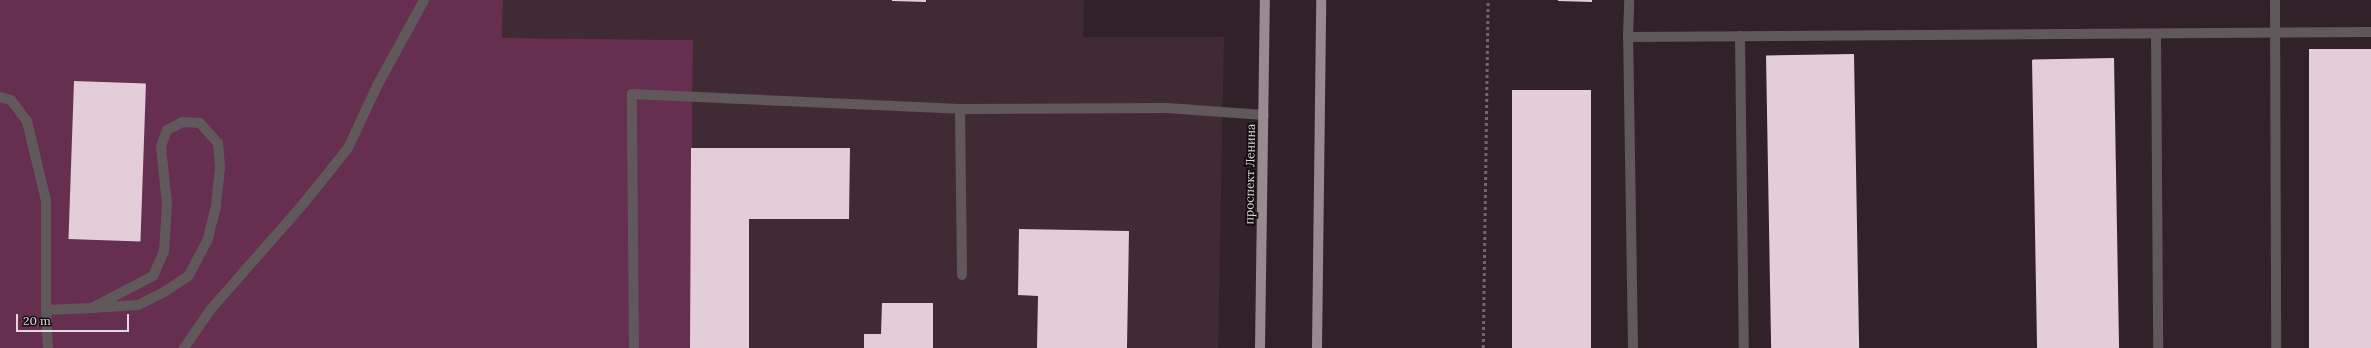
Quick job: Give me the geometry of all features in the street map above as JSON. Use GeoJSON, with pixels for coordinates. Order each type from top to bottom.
{"type":"FeatureCollection","features":[{"type":"Feature","properties":{"kind":"main road","name":"проспект Ленина"},"geometry":{"type":"LineString","coordinates":[[1260,348],[1266,0]]}},
{"type":"Feature","properties":{"kind":"main road"},"geometry":{"type":"LineString","coordinates":[[1317,348],[1321,0]]}},
{"type":"Feature","properties":{"kind":"lane"},"geometry":{"type":"LineString","coordinates":[[184,348],[211,309],[304,203],[348,148],[377,86],[424,0]]}},
{"type":"Feature","properties":{"kind":"lane"},"geometry":{"type":"LineString","coordinates":[[1629,0],[1628,37],[1633,348]]}},
{"type":"Feature","properties":{"kind":"lane"},"geometry":{"type":"LineString","coordinates":[[2275,0],[2276,348]]}},
{"type":"Feature","properties":{"kind":"lane"},"geometry":{"type":"LineString","coordinates":[[1628,37],[2371,32]]}},
{"type":"Feature","properties":{"kind":"lane"},"geometry":{"type":"LineString","coordinates":[[2156,34],[2158,348]]}},
{"type":"Feature","properties":{"kind":"lane"},"geometry":{"type":"LineString","coordinates":[[1740,36],[1744,348]]}},
{"type":"Feature","properties":{"kind":"lane"},"geometry":{"type":"LineString","coordinates":[[634,348],[632,94],[960,109],[1167,108],[1264,115]]}},
{"type":"Feature","properties":{"kind":"lane"},"geometry":{"type":"LineString","coordinates":[[0,97],[11,100],[27,121],[46,201],[46,310],[48,348]]}},
{"type":"Feature","properties":{"kind":"lane"},"geometry":{"type":"LineString","coordinates":[[960,109],[962,275]]}},
{"type":"Feature","properties":{"kind":"lane"},"geometry":{"type":"LineString","coordinates":[[46,310],[92,308],[138,305],[166,291],[188,276],[206,241],[216,206],[220,167],[218,143],[200,123],[183,122],[167,130],[161,146],[167,205],[166,228],[164,251],[153,276],[92,308]]}},
{"type":"Feature","properties":{"kind":"path"},"geometry":{"type":"LineString","coordinates":[[1483,348],[1488,0]]}},
{"type":"Feature","properties":{"kind":"shaded area"},"geometry":{"type":"Polygon","coordinates":[[[0,0],[503,0],[502,38],[693,40],[690,348],[0,348],[0,0]]]}},
{"type":"Feature","properties":{"kind":"shaded area"},"geometry":{"type":"Polygon","coordinates":[[[503,0],[1084,0],[1083,37],[1224,37],[1218,348],[690,348],[693,40],[502,38],[503,0]]]}},
{"type":"Feature","properties":{"kind":"building"},"geometry":{"type":"Polygon","coordinates":[[[926,0],[926,2],[892,1],[926,0]]]}},
{"type":"Feature","properties":{"kind":"building"},"geometry":{"type":"Polygon","coordinates":[[[1592,0],[1592,2],[1558,1],[1592,0]]]}},
{"type":"Feature","properties":{"kind":"building"},"geometry":{"type":"Polygon","coordinates":[[[2309,49],[2371,49],[2371,348],[2309,348],[2309,49]]]}},
{"type":"Feature","properties":{"kind":"building"},"geometry":{"type":"Polygon","coordinates":[[[1854,54],[1859,348],[1771,348],[1766,56],[1854,54]]]}},
{"type":"Feature","properties":{"kind":"building"},"geometry":{"type":"Polygon","coordinates":[[[2114,58],[2119,348],[2037,348],[2032,59],[2114,58]]]}},
{"type":"Feature","properties":{"kind":"building"},"geometry":{"type":"Polygon","coordinates":[[[74,81],[146,84],[140,241],[68,239],[74,81]]]}},
{"type":"Feature","properties":{"kind":"building"},"geometry":{"type":"Polygon","coordinates":[[[1512,90],[1591,90],[1591,348],[1512,348],[1512,90]]]}},
{"type":"Feature","properties":{"kind":"building"},"geometry":{"type":"Polygon","coordinates":[[[691,148],[850,148],[849,219],[749,219],[749,348],[690,348],[691,148]]]}},
{"type":"Feature","properties":{"kind":"building"},"geometry":{"type":"Polygon","coordinates":[[[1019,229],[1129,231],[1127,348],[1037,348],[1038,296],[1018,295],[1019,229]]]}},
{"type":"Feature","properties":{"kind":"building"},"geometry":{"type":"Polygon","coordinates":[[[882,303],[933,303],[933,348],[864,348],[864,334],[881,334],[882,303]]]}}]}
